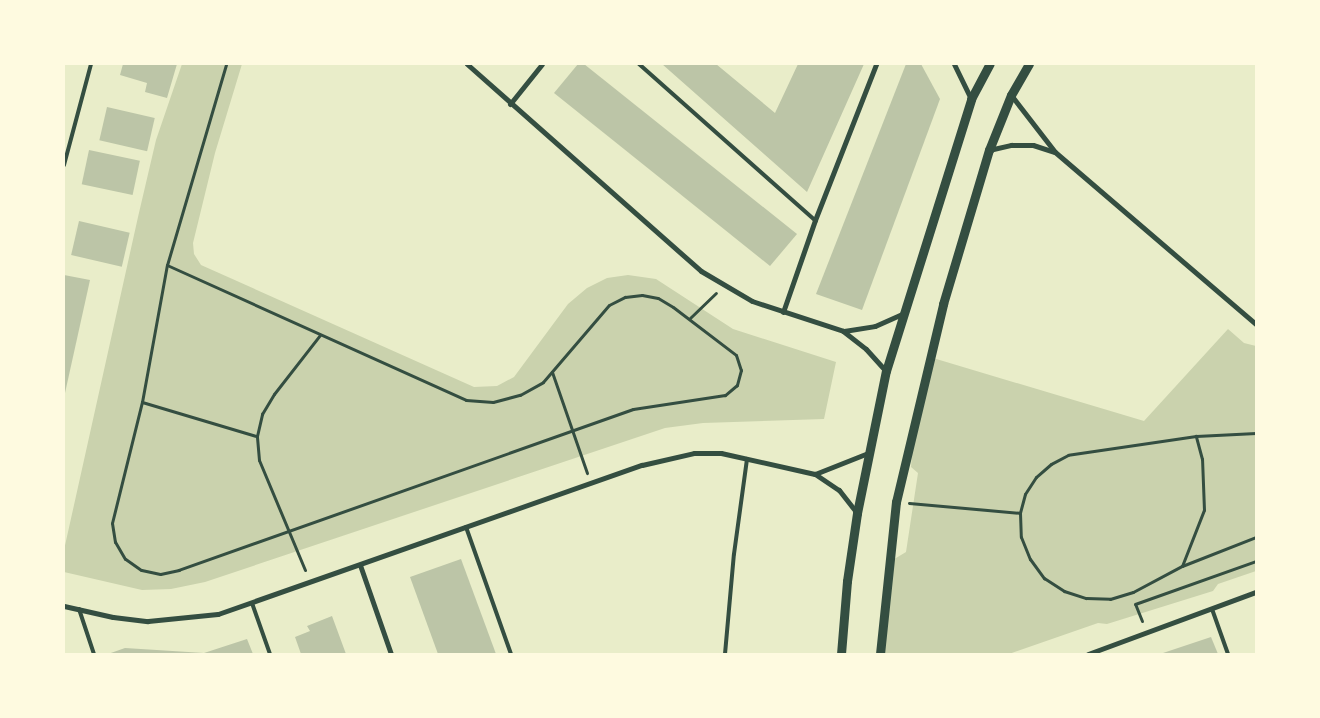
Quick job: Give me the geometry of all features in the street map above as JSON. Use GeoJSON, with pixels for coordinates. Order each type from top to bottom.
{"type":"FeatureCollection","features":[{"type":"Feature","properties":{"kind":"street"},"geometry":{"type":"LineString","coordinates":[[467,64],[701,271],[724,286],[783,312],[843,331],[866,349],[886,371]]}},
{"type":"Feature","properties":{"kind":"street"},"geometry":{"type":"LineString","coordinates":[[510,104],[542,64]]}},
{"type":"Feature","properties":{"kind":"street"},"geometry":{"type":"LineString","coordinates":[[783,312],[814,220],[876,64]]}},
{"type":"Feature","properties":{"kind":"street"},"geometry":{"type":"LineString","coordinates":[[954,64],[971,99]]}},
{"type":"Feature","properties":{"kind":"street"},"geometry":{"type":"LineString","coordinates":[[841,654],[847,581],[857,513],[886,371],[971,99],[990,64]]}},
{"type":"Feature","properties":{"kind":"street"},"geometry":{"type":"LineString","coordinates":[[880,654],[896,502],[943,304],[989,150],[1011,95],[1028,64]]}},
{"type":"Feature","properties":{"kind":"street"},"geometry":{"type":"LineString","coordinates":[[1011,95],[1055,152],[1256,324]]}},
{"type":"Feature","properties":{"kind":"street"},"geometry":{"type":"LineString","coordinates":[[989,150],[1011,145],[1033,145],[1055,152]]}},
{"type":"Feature","properties":{"kind":"street"},"geometry":{"type":"LineString","coordinates":[[843,331],[875,326],[905,312]]}},
{"type":"Feature","properties":{"kind":"street"},"geometry":{"type":"LineString","coordinates":[[64,606],[148,621],[218,614],[591,483],[668,457],[694,453],[748,459],[815,474],[839,490],[857,513]]}},
{"type":"Feature","properties":{"kind":"street"},"geometry":{"type":"LineString","coordinates":[[815,474],[868,453]]}},
{"type":"Feature","properties":{"kind":"street"},"geometry":{"type":"LineString","coordinates":[[360,565],[391,654]]}},
{"type":"Feature","properties":{"kind":"street"},"geometry":{"type":"LineString","coordinates":[[1088,654],[1256,592]]}},
{"type":"Feature","properties":{"kind":"lane"},"geometry":{"type":"LineString","coordinates":[[64,165],[90,64]]}},
{"type":"Feature","properties":{"kind":"lane"},"geometry":{"type":"LineString","coordinates":[[639,64],[814,220]]}},
{"type":"Feature","properties":{"kind":"lane"},"geometry":{"type":"LineString","coordinates":[[725,654],[734,554],[748,459]]}},
{"type":"Feature","properties":{"kind":"lane"},"geometry":{"type":"LineString","coordinates":[[466,527],[511,654]]}},
{"type":"Feature","properties":{"kind":"lane"},"geometry":{"type":"LineString","coordinates":[[252,603],[270,654]]}},
{"type":"Feature","properties":{"kind":"lane"},"geometry":{"type":"LineString","coordinates":[[79,609],[94,654]]}},
{"type":"Feature","properties":{"kind":"lane"},"geometry":{"type":"LineString","coordinates":[[1212,609],[1228,654]]}},
{"type":"Feature","properties":{"kind":"path"},"geometry":{"type":"LineString","coordinates":[[167,265],[466,400],[494,402],[520,396],[543,382],[609,304],[625,297],[642,295],[658,298],[690,318],[736,355],[741,370],[736,385],[725,396],[652,404],[290,532],[160,574],[141,570],[125,559],[115,542],[112,523],[142,402],[167,265],[226,64]]}},
{"type":"Feature","properties":{"kind":"path"},"geometry":{"type":"LineString","coordinates":[[690,318],[724,286]]}},
{"type":"Feature","properties":{"kind":"path"},"geometry":{"type":"LineString","coordinates":[[310,582],[259,460],[256,436],[266,407],[320,335]]}},
{"type":"Feature","properties":{"kind":"path"},"geometry":{"type":"LineString","coordinates":[[552,372],[591,483]]}},
{"type":"Feature","properties":{"kind":"path"},"geometry":{"type":"LineString","coordinates":[[142,402],[256,436]]}},
{"type":"Feature","properties":{"kind":"path"},"geometry":{"type":"LineString","coordinates":[[1256,433],[1196,436],[1068,455],[1051,464],[1036,478],[1025,494],[1020,513],[1022,537],[1030,559],[1044,578],[1071,594],[1086,598],[1110,599],[1132,592],[1182,566],[1256,537]]}},
{"type":"Feature","properties":{"kind":"path"},"geometry":{"type":"LineString","coordinates":[[1182,566],[1204,510],[1202,460],[1196,436]]}},
{"type":"Feature","properties":{"kind":"path"},"geometry":{"type":"LineString","coordinates":[[896,502],[1020,513]]}},
{"type":"Feature","properties":{"kind":"path"},"geometry":{"type":"LineString","coordinates":[[1146,633],[1135,604],[1256,562]]}},
{"type":"Feature","properties":{"kind":"green space"},"geometry":{"type":"Polygon","coordinates":[[[182,64],[242,64],[215,153],[193,243],[194,254],[201,265],[474,387],[497,386],[514,377],[568,304],[587,288],[607,278],[628,275],[656,279],[733,329],[836,362],[824,419],[703,423],[665,428],[205,582],[171,589],[142,590],[64,572],[64,550],[138,217],[156,140],[182,64]]]}},
{"type":"Feature","properties":{"kind":"green space"},"geometry":{"type":"Polygon","coordinates":[[[1228,329],[1244,343],[1256,346],[1256,571],[1218,584],[1213,591],[1107,624],[1098,623],[1009,654],[880,654],[891,561],[906,552],[918,473],[911,467],[913,439],[933,358],[1144,421],[1228,329]]]}},
{"type":"Feature","properties":{"kind":"building"},"geometry":{"type":"Polygon","coordinates":[[[123,64],[177,64],[167,98],[145,92],[147,83],[120,75],[123,64]]]}},
{"type":"Feature","properties":{"kind":"building"},"geometry":{"type":"Polygon","coordinates":[[[578,64],[584,64],[797,234],[770,266],[554,93],[578,64]]]}},
{"type":"Feature","properties":{"kind":"building"},"geometry":{"type":"Polygon","coordinates":[[[662,64],[716,64],[775,113],[798,64],[864,64],[807,192],[662,64]]]}},
{"type":"Feature","properties":{"kind":"building"},"geometry":{"type":"Polygon","coordinates":[[[906,64],[921,64],[940,99],[862,310],[816,294],[906,64]]]}},
{"type":"Feature","properties":{"kind":"building"},"geometry":{"type":"Polygon","coordinates":[[[107,107],[155,118],[147,151],[99,140],[107,107]]]}},
{"type":"Feature","properties":{"kind":"building"},"geometry":{"type":"Polygon","coordinates":[[[89,150],[140,161],[133,195],[82,184],[89,150]]]}},
{"type":"Feature","properties":{"kind":"building"},"geometry":{"type":"Polygon","coordinates":[[[79,221],[130,233],[122,267],[71,255],[79,221]]]}},
{"type":"Feature","properties":{"kind":"building"},"geometry":{"type":"Polygon","coordinates":[[[64,275],[90,280],[65,393],[64,393],[64,275]]]}},
{"type":"Feature","properties":{"kind":"building"},"geometry":{"type":"Polygon","coordinates":[[[461,559],[496,654],[438,654],[410,577],[461,559]]]}},
{"type":"Feature","properties":{"kind":"building"},"geometry":{"type":"Polygon","coordinates":[[[332,616],[346,654],[301,654],[295,637],[310,631],[307,626],[332,616]]]}},
{"type":"Feature","properties":{"kind":"building"},"geometry":{"type":"Polygon","coordinates":[[[1211,637],[1218,654],[1160,654],[1211,637]]]}},
{"type":"Feature","properties":{"kind":"building"},"geometry":{"type":"Polygon","coordinates":[[[247,639],[253,654],[108,654],[125,648],[204,653],[247,639]]]}}]}
